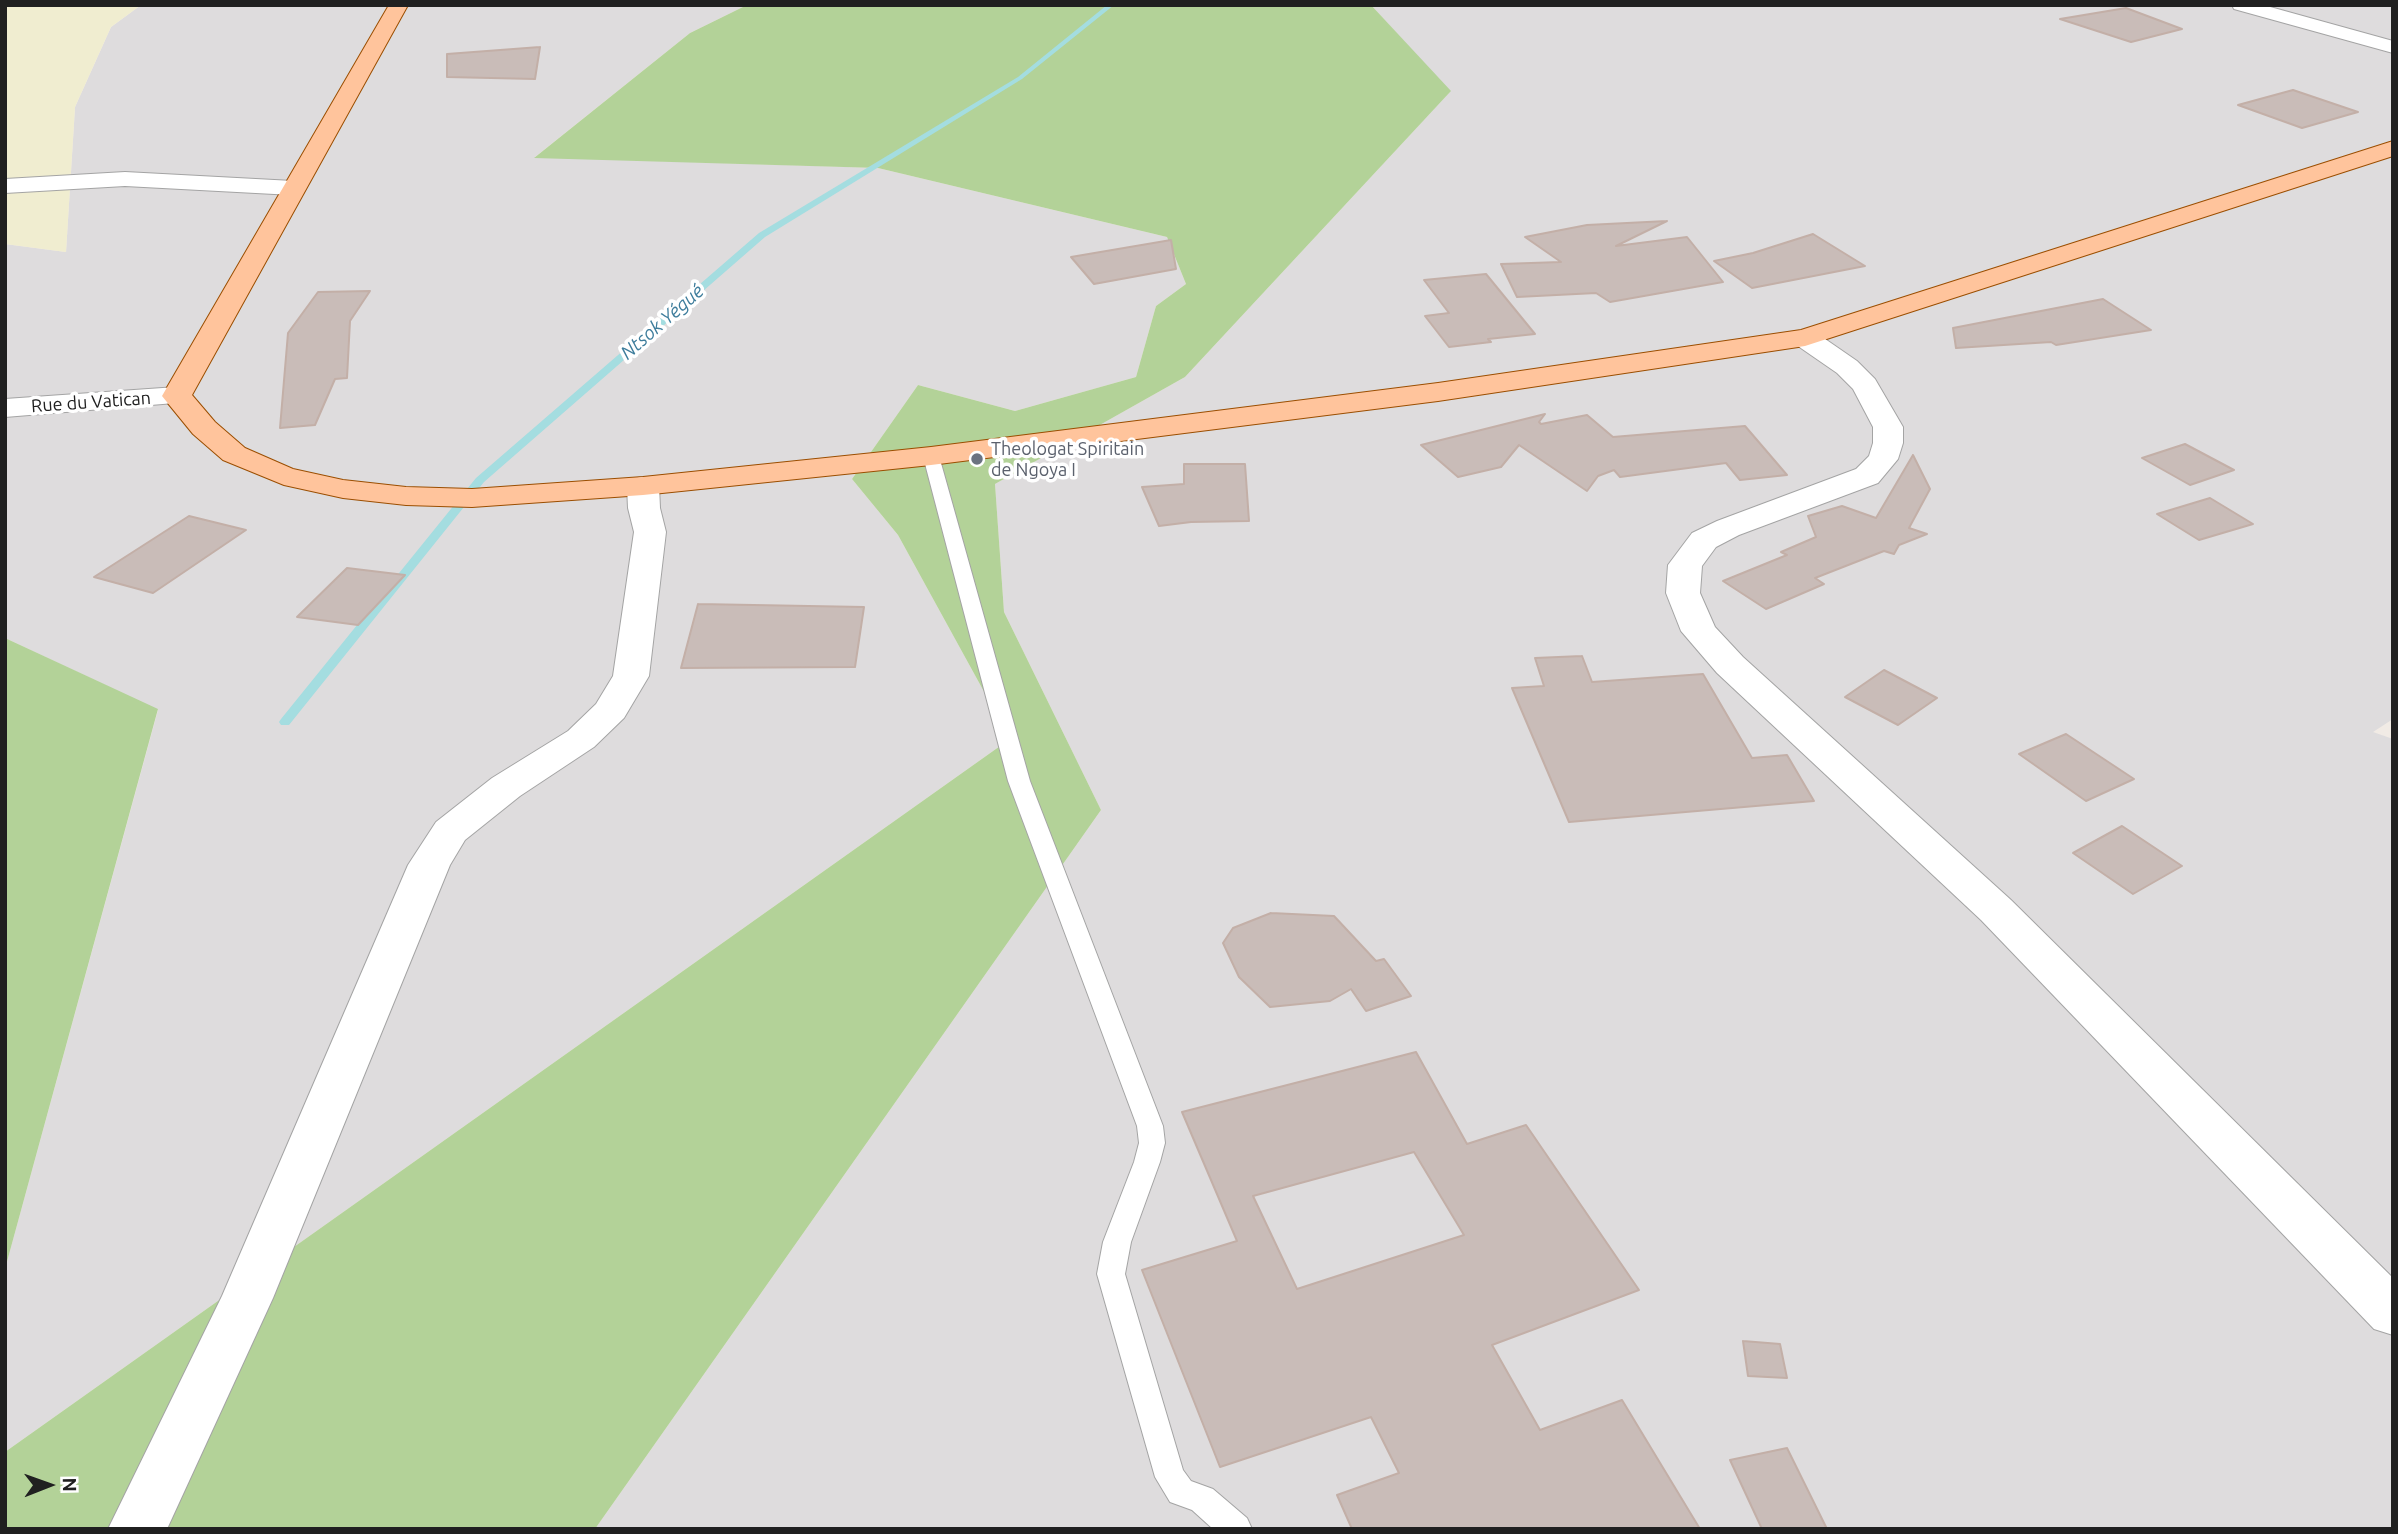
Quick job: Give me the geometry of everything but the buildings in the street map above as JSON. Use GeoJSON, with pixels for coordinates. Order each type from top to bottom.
{"type":"FeatureCollection","features":[{"type":"Feature","properties":{"kind":"main road"},"geometry":{"type":"LineString","coordinates":[[400,5],[293,188],[177,396],[204,428],[234,454],[284,476],[343,489],[406,496],[472,498],[643,486],[931,456],[1438,392],[1805,338],[2393,148]]}},
{"type":"Feature","properties":{"kind":"street"},"geometry":{"type":"LineString","coordinates":[[2241,5],[2393,47]]}},
{"type":"Feature","properties":{"kind":"street"},"geometry":{"type":"LineString","coordinates":[[5,186],[125,179],[293,188]]}},
{"type":"Feature","properties":{"kind":"street"},"geometry":{"type":"LineString","coordinates":[[1805,338],[1847,367],[1865,385],[1888,427],[1888,443],[1882,459],[1867,476],[1704,540],[1685,565],[1683,593],[1699,631],[1730,665],[1996,910],[2393,1313]]}},
{"type":"Feature","properties":{"kind":"street","name":"Rue du Vatican"},"geometry":{"type":"LineString","coordinates":[[5,408],[177,396]]}},
{"type":"Feature","properties":{"kind":"street"},"geometry":{"type":"LineString","coordinates":[[137,1529],[247,1298],[429,865],[450,831],[506,787],[581,739],[611,710],[631,676],[650,532],[644,508],[643,486]]}},
{"type":"Feature","properties":{"kind":"lane"},"geometry":{"type":"LineString","coordinates":[[931,456],[1019,781],[1150,1126],[1152,1143],[1147,1162],[1116,1242],[1111,1274],[1170,1477],[1181,1492],[1202,1499],[1236,1529]]}},
{"type":"Feature","properties":{"kind":"shaded area"},"geometry":{"type":"Polygon","coordinates":[[[5,5],[141,5],[111,27],[75,107],[66,252],[5,244],[5,5]]]}},
{"type":"Feature","properties":{"kind":"shaded area"},"geometry":{"type":"Polygon","coordinates":[[[141,5],[747,5],[690,33],[535,157],[878,168],[1167,237],[1186,284],[1156,306],[1136,377],[1015,411],[918,385],[852,479],[898,535],[1010,739],[5,1452],[5,1269],[158,710],[5,638],[5,244],[66,252],[75,107],[111,27],[141,5]]]}},
{"type":"Feature","properties":{"kind":"shaded area"},"geometry":{"type":"Polygon","coordinates":[[[1371,5],[2393,5],[2393,719],[2373,732],[2393,739],[2393,1529],[595,1529],[1101,810],[1004,612],[995,484],[1185,377],[1450,92],[1371,5]]]}},
{"type":"Feature","properties":{"kind":"green space"},"geometry":{"type":"Polygon","coordinates":[[[747,5],[1371,5],[1451,91],[1185,377],[995,484],[1004,612],[1101,810],[595,1529],[5,1529],[5,1452],[1010,739],[898,535],[852,479],[918,385],[1015,411],[1136,377],[1156,306],[1186,284],[1167,237],[878,168],[534,158],[690,33],[747,5]]]}},
{"type":"Feature","properties":{"kind":"green space"},"geometry":{"type":"Polygon","coordinates":[[[5,638],[158,709],[5,1269],[5,638]]]}},
{"type":"Feature","properties":{"kind":"waterway","name":"Ntsok Yégué"},"geometry":{"type":"LineString","coordinates":[[285,722],[480,480],[762,235],[1020,78],[1111,5]]}},
{"type":"Feature","properties":{"kind":"place","name":"Theologat Spiritain de Ngoya I"},"geometry":{"type":"Point","coordinates":[977,459]}}]}
